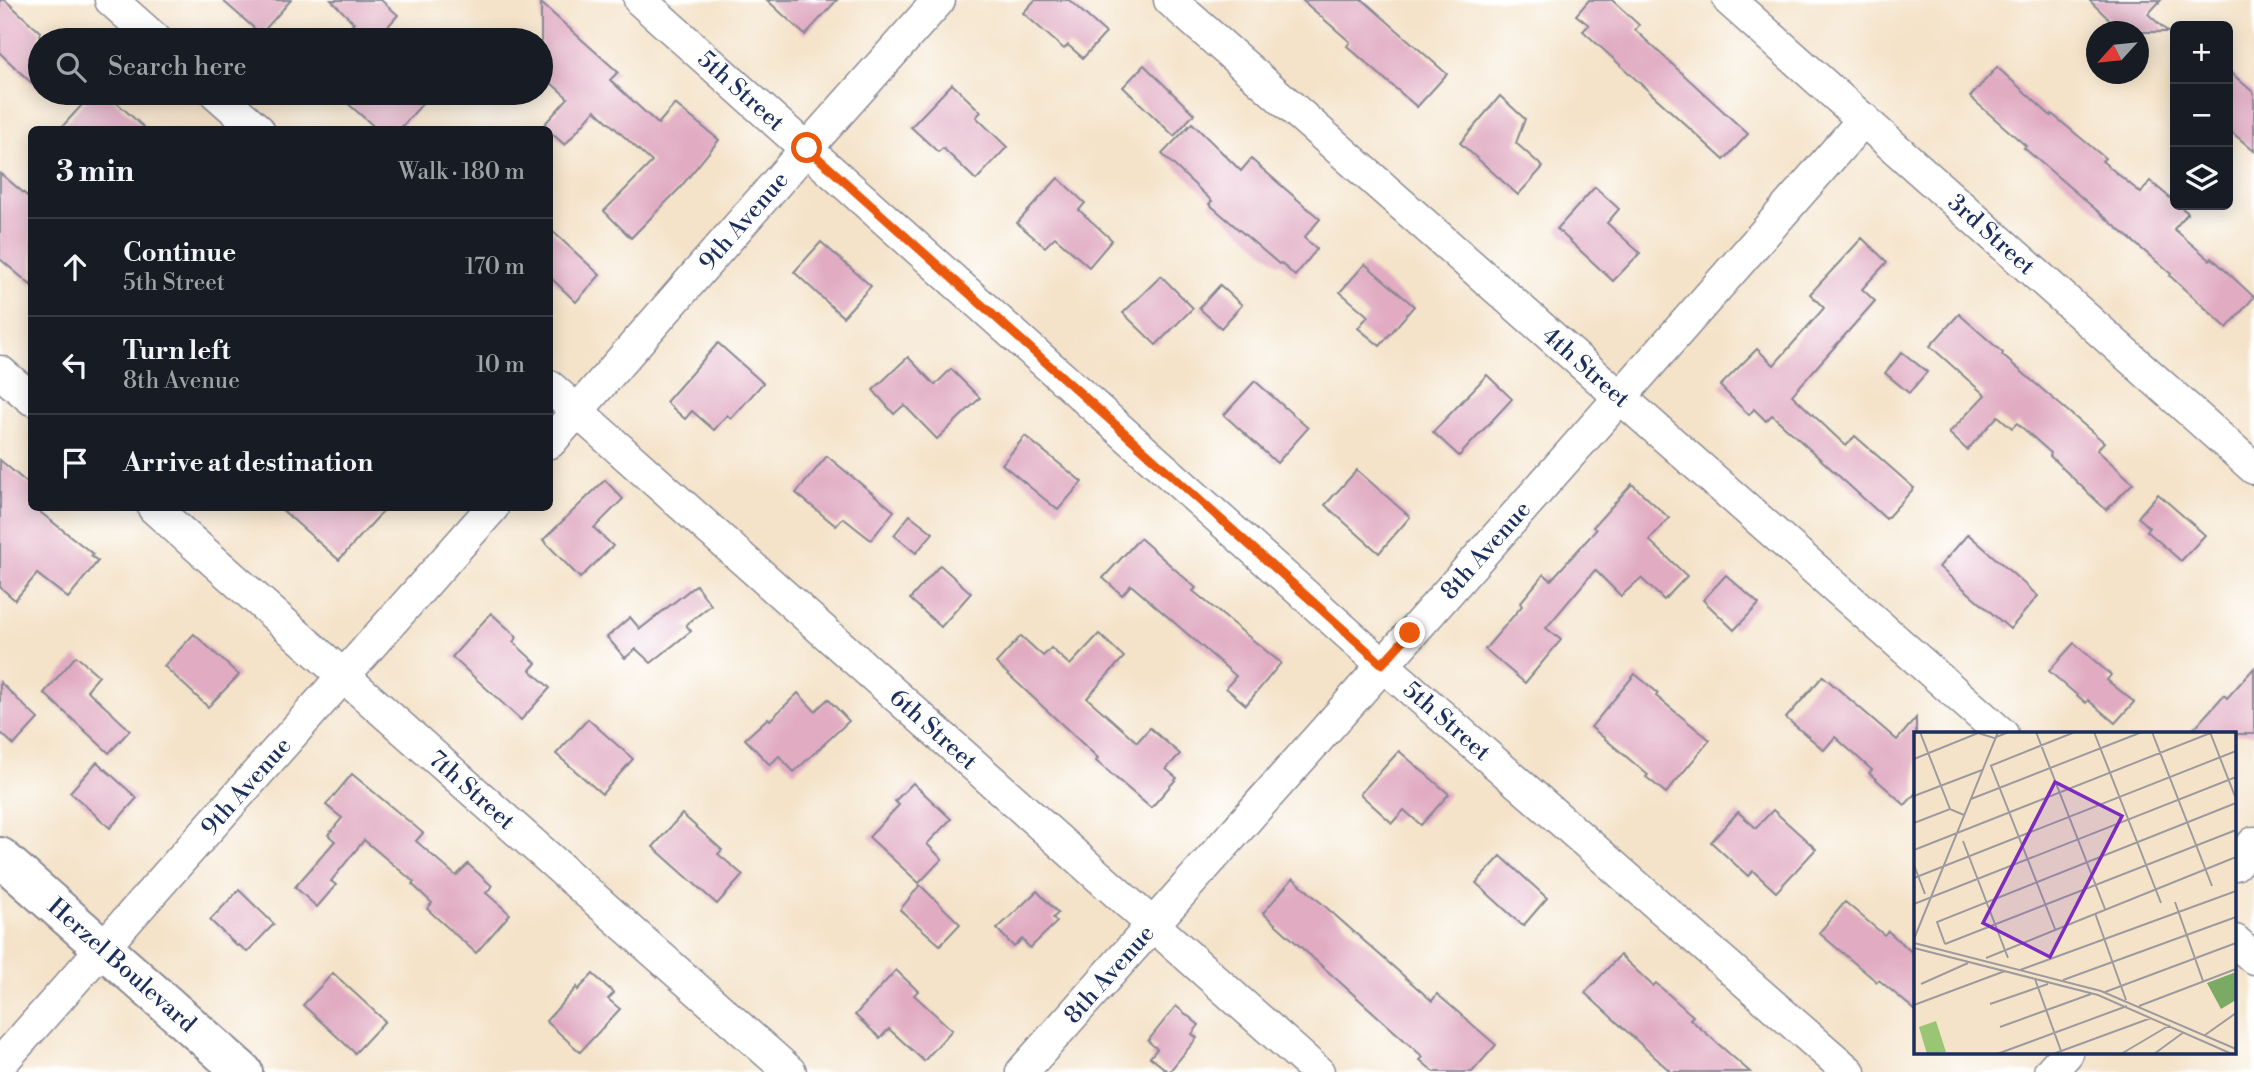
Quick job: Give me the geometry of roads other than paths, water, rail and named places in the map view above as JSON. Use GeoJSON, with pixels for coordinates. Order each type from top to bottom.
{"type":"FeatureCollection","features":[{"type":"Feature","properties":{"kind":"street"},"geometry":{"type":"LineString","coordinates":[[111,0],[142,28]]}},
{"type":"Feature","properties":{"kind":"street","name":"5th Street"},"geometry":{"type":"LineString","coordinates":[[640,0],[1382,664],[1849,1072]]}},
{"type":"Feature","properties":{"kind":"street","name":"9th Avenue"},"geometry":{"type":"LineString","coordinates":[[553,439],[939,0]]}},
{"type":"Feature","properties":{"kind":"street","name":"4th Street"},"geometry":{"type":"LineString","coordinates":[[1170,0],[2000,732]]}},
{"type":"Feature","properties":{"kind":"street","name":"3rd Street"},"geometry":{"type":"LineString","coordinates":[[1729,0],[2254,468]]}},
{"type":"Feature","properties":{"kind":"street"},"geometry":{"type":"LineString","coordinates":[[230,105],[253,126]]}},
{"type":"Feature","properties":{"kind":"street","name":"8th Avenue"},"geometry":{"type":"LineString","coordinates":[[1023,1072],[1382,664],[1622,397],[1864,119]]}},
{"type":"Feature","properties":{"kind":"street"},"geometry":{"type":"LineString","coordinates":[[0,372],[28,396]]}},
{"type":"Feature","properties":{"kind":"street","name":"6th Street"},"geometry":{"type":"LineString","coordinates":[[553,390],[1318,1072]]}},
{"type":"Feature","properties":{"kind":"street","name":"7th Street"},"geometry":{"type":"LineString","coordinates":[[157,511],[790,1072]]}},
{"type":"Feature","properties":{"kind":"street","name":"9th Avenue"},"geometry":{"type":"LineString","coordinates":[[0,1064],[489,511]]}},
{"type":"Feature","properties":{"kind":"street"},"geometry":{"type":"LineString","coordinates":[[2236,863],[2254,843]]}},
{"type":"Feature","properties":{"kind":"street","name":"Herzel Boulevard"},"geometry":{"type":"LineString","coordinates":[[0,857],[243,1072]]}},
{"type":"Feature","properties":{"kind":"street"},"geometry":{"type":"LineString","coordinates":[[2236,942],[2254,958]]}},
{"type":"Feature","properties":{"kind":"street"},"geometry":{"type":"LineString","coordinates":[[2050,1072],[2066,1054]]}}]}
